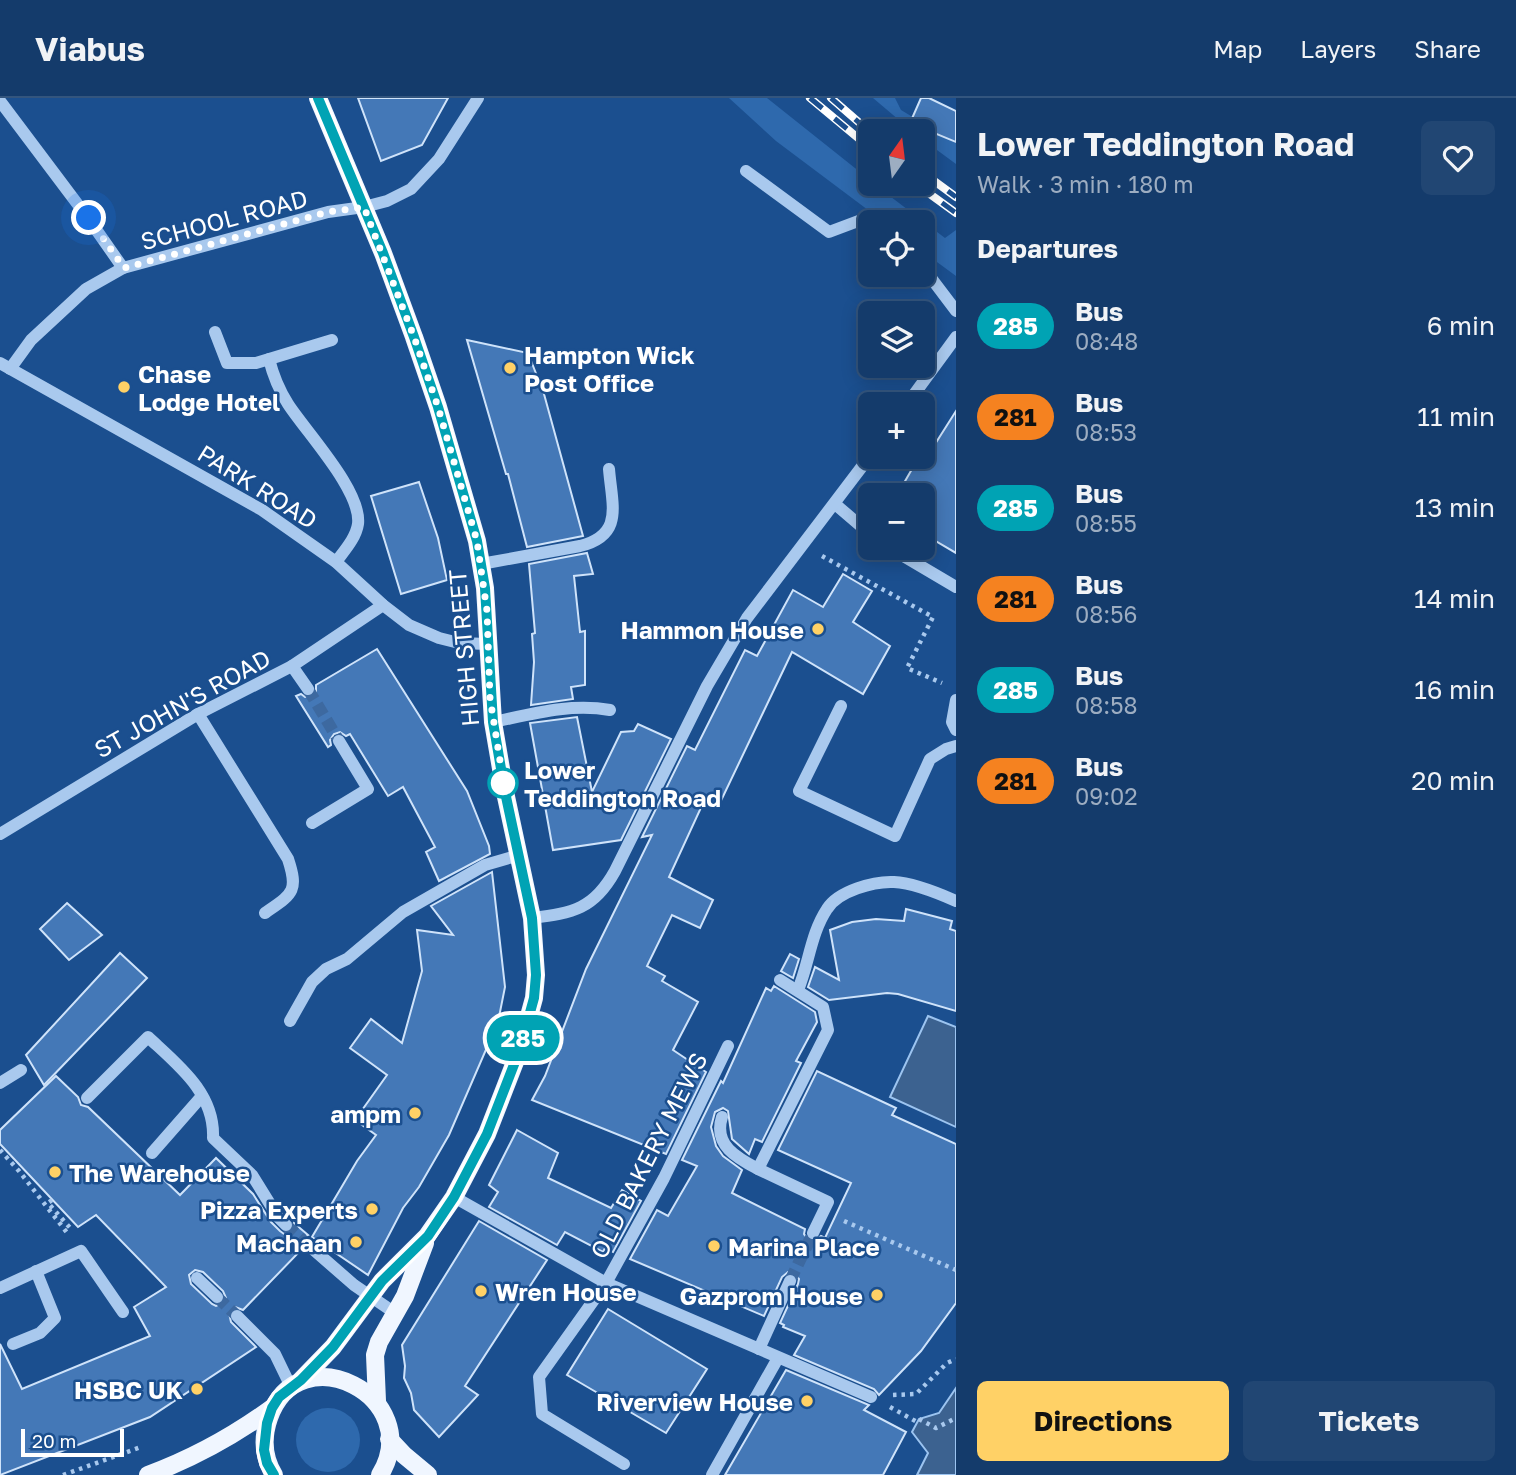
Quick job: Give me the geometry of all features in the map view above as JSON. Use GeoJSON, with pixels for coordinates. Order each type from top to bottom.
{"type":"FeatureCollection","features":[{"type":"Feature","properties":{"kind":"main road","name":"HIGH STREET"},"geometry":{"type":"LineString","coordinates":[[148,1475],[167,1468],[255,1421],[272,1408],[279,1397],[333,1347],[369,1296],[428,1236],[454,1197],[487,1134],[530,1017],[536,975],[532,918],[493,722],[481,564],[471,521],[414,337],[318,98]]}},
{"type":"Feature","properties":{"kind":"main road","name":"HIGH STREET"},"geometry":{"type":"LineString","coordinates":[[389,1439],[387,1421],[377,1401],[374,1355],[405,1296],[428,1236]]}},
{"type":"Feature","properties":{"kind":"main road"},"geometry":{"type":"LineString","coordinates":[[296,1383],[328,1377],[345,1381],[369,1393],[377,1401]]}},
{"type":"Feature","properties":{"kind":"main road"},"geometry":{"type":"LineString","coordinates":[[272,1408],[267,1423],[264,1450],[274,1475]]}},
{"type":"Feature","properties":{"kind":"main road"},"geometry":{"type":"LineString","coordinates":[[380,1475],[388,1457],[389,1439]]}},
{"type":"Feature","properties":{"kind":"main road"},"geometry":{"type":"LineString","coordinates":[[389,1439],[428,1475]]}},
{"type":"Feature","properties":{"kind":"street","name":"SCHOOL ROAD"},"geometry":{"type":"LineString","coordinates":[[5,366],[86,289],[124,268],[328,212],[387,201],[411,189],[439,159],[478,98]]}},
{"type":"Feature","properties":{"kind":"street"},"geometry":{"type":"LineString","coordinates":[[0,101],[124,268]]}},
{"type":"Feature","properties":{"kind":"street"},"geometry":{"type":"LineString","coordinates":[[746,171],[829,232],[858,221]]}},
{"type":"Feature","properties":{"kind":"street"},"geometry":{"type":"LineString","coordinates":[[935,283],[956,311]]}},
{"type":"Feature","properties":{"kind":"street"},"geometry":{"type":"LineString","coordinates":[[215,332],[227,363],[256,363],[331,340]]}},
{"type":"Feature","properties":{"kind":"street"},"geometry":{"type":"LineString","coordinates":[[916,392],[956,337]]}},
{"type":"Feature","properties":{"kind":"street"},"geometry":{"type":"LineString","coordinates":[[269,359],[274,378],[287,403],[310,432],[355,502],[357,527],[337,562]]}},
{"type":"Feature","properties":{"kind":"street","name":"PARK ROAD"},"geometry":{"type":"LineString","coordinates":[[5,366],[236,494],[337,562],[383,605],[422,633],[459,643],[488,644]]}},
{"type":"Feature","properties":{"kind":"street"},"geometry":{"type":"LineString","coordinates":[[481,564],[594,543],[604,536],[610,527],[612,515],[609,469]]}},
{"type":"Feature","properties":{"kind":"street"},"geometry":{"type":"LineString","coordinates":[[532,918],[574,911],[595,900],[603,891],[707,686],[747,618],[861,469]]}},
{"type":"Feature","properties":{"kind":"street"},"geometry":{"type":"LineString","coordinates":[[835,504],[858,524]]}},
{"type":"Feature","properties":{"kind":"street"},"geometry":{"type":"LineString","coordinates":[[910,560],[956,587]]}},
{"type":"Feature","properties":{"kind":"street","name":"ST JOHN'S ROAD"},"geometry":{"type":"LineString","coordinates":[[0,834],[198,714],[292,666],[383,605]]}},
{"type":"Feature","properties":{"kind":"street"},"geometry":{"type":"LineString","coordinates":[[292,666],[308,689]]}},
{"type":"Feature","properties":{"kind":"street"},"geometry":{"type":"LineString","coordinates":[[956,700],[952,722],[956,730]]}},
{"type":"Feature","properties":{"kind":"street"},"geometry":{"type":"LineString","coordinates":[[841,706],[799,791],[895,836],[930,759],[956,746]]}},
{"type":"Feature","properties":{"kind":"street"},"geometry":{"type":"LineString","coordinates":[[493,722],[568,707],[610,710]]}},
{"type":"Feature","properties":{"kind":"street"},"geometry":{"type":"LineString","coordinates":[[198,714],[288,859],[295,879],[289,895],[265,913]]}},
{"type":"Feature","properties":{"kind":"street"},"geometry":{"type":"LineString","coordinates":[[312,823],[368,789],[339,741]]}},
{"type":"Feature","properties":{"kind":"street"},"geometry":{"type":"LineString","coordinates":[[290,1021],[312,982],[326,969],[347,960],[403,912],[485,864],[519,855]]}},
{"type":"Feature","properties":{"kind":"street"},"geometry":{"type":"LineString","coordinates":[[798,990],[814,934],[828,906],[849,890],[894,882],[956,901]]}},
{"type":"Feature","properties":{"kind":"street"},"geometry":{"type":"LineString","coordinates":[[758,1169],[828,1030],[823,1007],[780,980]]}},
{"type":"Feature","properties":{"kind":"street"},"geometry":{"type":"LineString","coordinates":[[87,1098],[148,1037],[195,1082],[214,1121],[214,1138],[252,1175],[278,1217],[286,1225]]}},
{"type":"Feature","properties":{"kind":"street","name":"OLD BAKERY MEWS"},"geometry":{"type":"LineString","coordinates":[[624,1464],[542,1414],[538,1377],[606,1283],[664,1178],[728,1045]]}},
{"type":"Feature","properties":{"kind":"street"},"geometry":{"type":"LineString","coordinates":[[0,1083],[21,1070]]}},
{"type":"Feature","properties":{"kind":"street"},"geometry":{"type":"LineString","coordinates":[[152,1153],[202,1096]]}},
{"type":"Feature","properties":{"kind":"street"},"geometry":{"type":"LineString","coordinates":[[722,1117],[720,1131],[724,1146],[738,1159],[828,1202],[813,1233]]}},
{"type":"Feature","properties":{"kind":"street"},"geometry":{"type":"LineString","coordinates":[[454,1197],[606,1283],[871,1397]]}},
{"type":"Feature","properties":{"kind":"street"},"geometry":{"type":"LineString","coordinates":[[307,1244],[369,1296],[395,1313]]}},
{"type":"Feature","properties":{"kind":"street"},"geometry":{"type":"LineString","coordinates":[[0,1288],[80,1251],[123,1312]]}},
{"type":"Feature","properties":{"kind":"street"},"geometry":{"type":"LineString","coordinates":[[13,1345],[40,1333],[55,1318],[36,1271]]}},
{"type":"Feature","properties":{"kind":"street"},"geometry":{"type":"LineString","coordinates":[[197,1278],[218,1297]]}},
{"type":"Feature","properties":{"kind":"street"},"geometry":{"type":"LineString","coordinates":[[759,1349],[790,1281]]}},
{"type":"Feature","properties":{"kind":"street"},"geometry":{"type":"LineString","coordinates":[[237,1316],[275,1354],[296,1383]]}},
{"type":"Feature","properties":{"kind":"street"},"geometry":{"type":"LineString","coordinates":[[712,1475],[778,1358]]}},
{"type":"Feature","properties":{"kind":"path"},"geometry":{"type":"LineString","coordinates":[[802,546],[933,617],[907,668],[944,683]]}},
{"type":"Feature","properties":{"kind":"path"},"geometry":{"type":"LineString","coordinates":[[0,1150],[70,1238],[76,1234]]}},
{"type":"Feature","properties":{"kind":"path"},"geometry":{"type":"LineString","coordinates":[[52,1199],[48,1203],[71,1228]]}},
{"type":"Feature","properties":{"kind":"path"},"geometry":{"type":"LineString","coordinates":[[824,1212],[956,1270]]}},
{"type":"Feature","properties":{"kind":"path"},"geometry":{"type":"LineString","coordinates":[[871,1397],[916,1394],[947,1363],[956,1359]]}},
{"type":"Feature","properties":{"kind":"path"},"geometry":{"type":"LineString","coordinates":[[871,1397],[936,1428],[956,1418]]}},
{"type":"Feature","properties":{"kind":"path"},"geometry":{"type":"LineString","coordinates":[[63,1475],[142,1446]]}},
{"type":"Feature","properties":{"kind":"shaded area"},"geometry":{"type":"Polygon","coordinates":[[[729,98],[767,98],[858,170],[858,196],[890,196],[908,210],[868,210],[776,141],[729,98]]]}},
{"type":"Feature","properties":{"kind":"shaded area"},"geometry":{"type":"Polygon","coordinates":[[[873,98],[895,98],[901,110],[916,119],[898,119],[873,98]]]}},
{"type":"Feature","properties":{"kind":"shaded area"},"geometry":{"type":"Polygon","coordinates":[[[935,130],[956,143],[956,164],[935,149],[935,130]]]}},
{"type":"Feature","properties":{"kind":"shaded area"},"geometry":{"type":"Polygon","coordinates":[[[935,230],[945,238],[956,230],[956,276],[935,261],[935,230]]]}},
{"type":"Feature","properties":{"kind":"shaded area"},"geometry":{"type":"Polygon","coordinates":[[[928,1016],[956,1027],[956,1127],[890,1097],[928,1016]]]}},
{"type":"Feature","properties":{"kind":"shaded area"},"geometry":{"type":"Polygon","coordinates":[[[956,1388],[956,1475],[917,1475],[928,1453],[912,1432],[919,1419],[939,1413],[956,1388]]]}},
{"type":"Feature","properties":{"kind":"shaded area"},"geometry":{"type":"Polygon","coordinates":[[[322,1408],[334,1408],[351,1417],[358,1428],[358,1452],[351,1463],[334,1472],[322,1472],[310,1467],[301,1458],[296,1446],[296,1434],[301,1422],[310,1413],[322,1408]]]}},
{"type":"Feature","properties":{"kind":"building"},"geometry":{"type":"Polygon","coordinates":[[[358,98],[448,98],[422,145],[381,161],[358,98]]]}},
{"type":"Feature","properties":{"kind":"building"},"geometry":{"type":"Polygon","coordinates":[[[921,98],[929,98],[956,111],[956,142],[935,133],[935,119],[912,119],[921,98]]]}},
{"type":"Feature","properties":{"kind":"building"},"geometry":{"type":"Polygon","coordinates":[[[467,340],[528,353],[544,394],[583,536],[527,547],[467,340]]]}},
{"type":"Feature","properties":{"kind":"building"},"geometry":{"type":"Polygon","coordinates":[[[956,411],[956,553],[935,541],[935,483],[904,483],[912,469],[935,469],[935,444],[956,411]]]}},
{"type":"Feature","properties":{"kind":"building"},"geometry":{"type":"Polygon","coordinates":[[[419,482],[438,538],[447,580],[401,594],[371,496],[419,482]]]}},
{"type":"Feature","properties":{"kind":"building"},"geometry":{"type":"Polygon","coordinates":[[[587,553],[593,574],[574,576],[580,632],[585,631],[585,685],[571,687],[573,699],[531,705],[534,662],[532,634],[535,633],[529,564],[587,553]]]}},
{"type":"Feature","properties":{"kind":"building"},"geometry":{"type":"Polygon","coordinates":[[[843,574],[872,591],[853,622],[890,646],[863,694],[792,652],[718,807],[704,801],[669,877],[713,900],[700,928],[672,915],[647,966],[665,976],[662,981],[698,1002],[673,1050],[706,1072],[666,1154],[532,1100],[545,1076],[586,969],[652,835],[642,837],[687,746],[695,750],[745,650],[757,656],[793,590],[823,607],[843,574]]]}},
{"type":"Feature","properties":{"kind":"building"},"geometry":{"type":"Polygon","coordinates":[[[377,649],[467,791],[489,846],[490,854],[439,881],[426,852],[435,847],[403,787],[388,796],[350,734],[334,734],[328,747],[296,696],[312,696],[316,692],[316,685],[377,649]]]}},
{"type":"Feature","properties":{"kind":"building"},"geometry":{"type":"Polygon","coordinates":[[[577,717],[592,792],[621,732],[634,731],[638,724],[671,739],[621,840],[553,850],[530,723],[577,717]]]}},
{"type":"Feature","properties":{"kind":"building"},"geometry":{"type":"Polygon","coordinates":[[[492,872],[505,987],[498,1022],[449,1135],[419,1187],[403,1208],[368,1275],[312,1237],[357,1161],[376,1135],[355,1120],[387,1075],[350,1048],[371,1019],[402,1043],[422,971],[417,930],[453,935],[431,906],[492,872]]]}},
{"type":"Feature","properties":{"kind":"building"},"geometry":{"type":"Polygon","coordinates":[[[67,903],[102,935],[69,960],[40,929],[67,903]]]}},
{"type":"Feature","properties":{"kind":"building"},"geometry":{"type":"Polygon","coordinates":[[[906,909],[952,921],[950,929],[956,931],[956,1011],[887,993],[829,1000],[808,987],[815,967],[839,980],[830,930],[852,922],[876,919],[904,921],[906,909]]]}},
{"type":"Feature","properties":{"kind":"building"},"geometry":{"type":"Polygon","coordinates":[[[120,953],[147,978],[44,1085],[26,1055],[120,953]]]}},
{"type":"Feature","properties":{"kind":"building"},"geometry":{"type":"Polygon","coordinates":[[[790,954],[799,959],[793,978],[781,971],[790,954]]]}},
{"type":"Feature","properties":{"kind":"building"},"geometry":{"type":"Polygon","coordinates":[[[774,986],[815,1012],[817,1022],[796,1061],[801,1063],[762,1142],[755,1139],[749,1154],[732,1139],[728,1111],[723,1108],[715,1112],[711,1127],[716,1146],[723,1156],[742,1170],[732,1193],[805,1229],[804,1234],[809,1241],[814,1242],[821,1236],[825,1238],[851,1183],[778,1150],[817,1071],[896,1108],[892,1115],[956,1144],[956,1303],[921,1351],[879,1395],[874,1389],[794,1355],[805,1336],[783,1327],[780,1323],[798,1284],[799,1279],[794,1273],[788,1272],[782,1277],[764,1316],[630,1259],[657,1210],[668,1216],[697,1166],[682,1160],[721,1081],[723,1083],[766,988],[771,991],[774,986]]]}},
{"type":"Feature","properties":{"kind":"building"},"geometry":{"type":"Polygon","coordinates":[[[56,1076],[78,1097],[81,1105],[88,1107],[180,1195],[216,1158],[253,1194],[280,1231],[284,1234],[292,1232],[294,1223],[308,1235],[299,1242],[301,1250],[243,1310],[235,1307],[229,1313],[231,1322],[256,1347],[150,1417],[0,1475],[0,1344],[22,1389],[150,1336],[134,1307],[166,1287],[96,1215],[78,1227],[0,1144],[0,1130],[56,1076]],[[195,1270],[189,1275],[191,1284],[212,1304],[216,1306],[223,1303],[226,1298],[223,1291],[203,1272],[195,1270]]]}},
{"type":"Feature","properties":{"kind":"building"},"geometry":{"type":"Polygon","coordinates":[[[517,1130],[558,1153],[548,1178],[611,1208],[622,1190],[641,1201],[613,1252],[605,1248],[603,1252],[565,1232],[557,1245],[489,1207],[498,1192],[489,1185],[517,1130]]]}},
{"type":"Feature","properties":{"kind":"building"},"geometry":{"type":"Polygon","coordinates":[[[479,1221],[547,1260],[465,1386],[478,1395],[439,1437],[414,1410],[411,1393],[404,1378],[402,1345],[479,1221]]]}},
{"type":"Feature","properties":{"kind":"building"},"geometry":{"type":"Polygon","coordinates":[[[608,1309],[707,1369],[666,1433],[567,1375],[608,1309]]]}},
{"type":"Feature","properties":{"kind":"building","name":"Riverview House"},"geometry":{"type":"Polygon","coordinates":[[[786,1370],[869,1405],[864,1410],[906,1432],[883,1475],[725,1475],[786,1370]]]}},
{"type":"Feature","properties":{"kind":"tunnel"},"geometry":{"type":"LineString","coordinates":[[308,689],[339,741]]}},
{"type":"Feature","properties":{"kind":"tunnel"},"geometry":{"type":"LineString","coordinates":[[286,1225],[307,1244]]}},
{"type":"Feature","properties":{"kind":"tunnel"},"geometry":{"type":"LineString","coordinates":[[790,1281],[813,1233]]}},
{"type":"Feature","properties":{"kind":"tunnel"},"geometry":{"type":"LineString","coordinates":[[217,1297],[237,1316]]}},
{"type":"Feature","properties":{"kind":"railway"},"geometry":{"type":"LineString","coordinates":[[810,98],[858,138]]}},
{"type":"Feature","properties":{"kind":"railway"},"geometry":{"type":"LineString","coordinates":[[831,98],[858,122]]}},
{"type":"Feature","properties":{"kind":"railway"},"geometry":{"type":"LineString","coordinates":[[935,182],[956,197]]}},
{"type":"Feature","properties":{"kind":"railway"},"geometry":{"type":"LineString","coordinates":[[933,196],[956,213]]}},
{"type":"Feature","properties":{"kind":"bus line","name":"285"},"geometry":{"type":"LineString","coordinates":[[274,1475],[264,1450],[264,1438],[272,1408],[279,1397],[301,1380],[333,1347],[369,1296],[428,1236],[454,1197],[487,1134],[520,1049],[530,1017],[536,975],[532,918],[496,746],[490,698],[485,588],[477,541],[438,407],[414,337],[383,253],[318,98]]}},
{"type":"Feature","properties":{"kind":"place","name":"Hampton Wick Post Office"},"geometry":{"type":"Point","coordinates":[510,368]}},
{"type":"Feature","properties":{"kind":"place","name":"Chase Lodge Hotel"},"geometry":{"type":"Point","coordinates":[124,387]}},
{"type":"Feature","properties":{"kind":"place","name":"Hammon House"},"geometry":{"type":"Point","coordinates":[818,629]}},
{"type":"Feature","properties":{"kind":"place","name":"Lower Teddington Road"},"geometry":{"type":"Point","coordinates":[503,783]}},
{"type":"Feature","properties":{"kind":"place","name":"ampm"},"geometry":{"type":"Point","coordinates":[415,1113]}},
{"type":"Feature","properties":{"kind":"place","name":"The Warehouse"},"geometry":{"type":"Point","coordinates":[55,1172]}},
{"type":"Feature","properties":{"kind":"place","name":"Pizza Experts"},"geometry":{"type":"Point","coordinates":[372,1209]}},
{"type":"Feature","properties":{"kind":"place","name":"Machaan"},"geometry":{"type":"Point","coordinates":[356,1242]}},
{"type":"Feature","properties":{"kind":"place","name":"Marina Place"},"geometry":{"type":"Point","coordinates":[714,1246]}},
{"type":"Feature","properties":{"kind":"place","name":"Wren House"},"geometry":{"type":"Point","coordinates":[481,1291]}},
{"type":"Feature","properties":{"kind":"place","name":"Gazprom House"},"geometry":{"type":"Point","coordinates":[877,1295]}},
{"type":"Feature","properties":{"kind":"place","name":"HSBC UK"},"geometry":{"type":"Point","coordinates":[197,1389]}},
{"type":"Feature","properties":{"kind":"place","name":"Riverview House"},"geometry":{"type":"Point","coordinates":[807,1401]}},
{"type":"Feature","properties":{"kind":"route"},"geometry":{"type":"LineString","coordinates":[[89,218],[124,268],[328,212],[364,207],[438,407],[477,541],[487,611],[490,698],[505,792],[503,783]]}}]}
